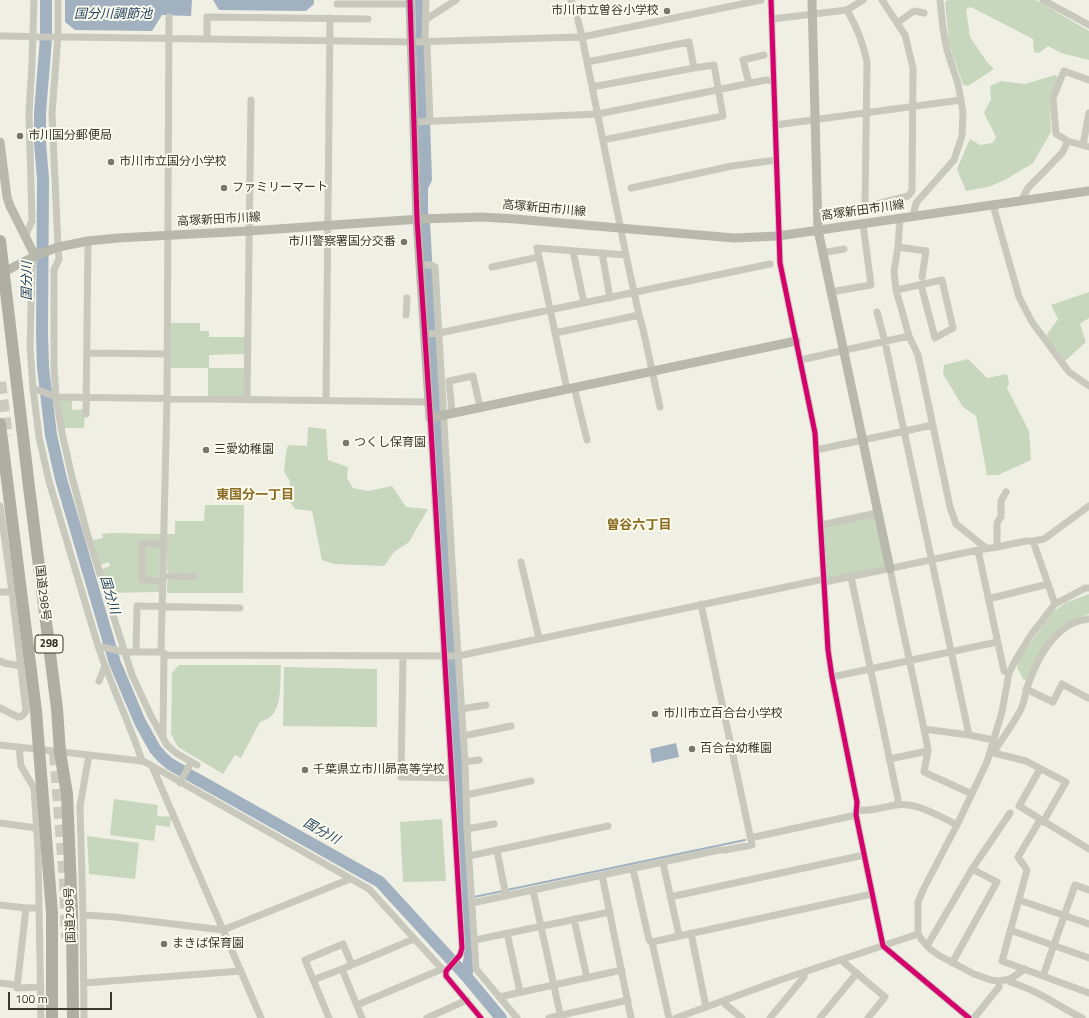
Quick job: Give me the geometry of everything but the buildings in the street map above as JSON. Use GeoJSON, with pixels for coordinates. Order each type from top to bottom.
{"type":"FeatureCollection","features":[{"type":"Feature","properties":{"kind":"highway","name":"国道298号"},"geometry":{"type":"LineString","coordinates":[[0,241],[2,273],[28,487],[57,709],[60,752],[67,794],[72,912],[73,1014]]}},
{"type":"Feature","properties":{"kind":"highway","name":"国道298号"},"geometry":{"type":"LineString","coordinates":[[0,424],[36,711],[39,749],[42,846],[52,913],[52,1018]]}},
{"type":"Feature","properties":{"kind":"street"},"geometry":{"type":"LineString","coordinates":[[25,237],[32,221],[29,113],[35,36],[34,0]]}},
{"type":"Feature","properties":{"kind":"street"},"geometry":{"type":"LineString","coordinates":[[58,0],[52,113],[54,248],[59,259],[54,270],[53,333],[55,396],[72,477],[122,651],[142,697],[167,745],[193,764],[181,781]]}},
{"type":"Feature","properties":{"kind":"street"},"geometry":{"type":"LineString","coordinates":[[423,121],[430,93],[425,39],[426,0]]}},
{"type":"Feature","properties":{"kind":"street"},"geometry":{"type":"LineString","coordinates":[[425,20],[456,0]]}},
{"type":"Feature","properties":{"kind":"street"},"geometry":{"type":"LineString","coordinates":[[571,0],[576,11],[582,37],[626,256],[660,407]]}},
{"type":"Feature","properties":{"kind":"street"},"geometry":{"type":"LineString","coordinates":[[0,36],[415,42],[582,37],[761,0]]}},
{"type":"Feature","properties":{"kind":"street"},"geometry":{"type":"LineString","coordinates":[[771,0],[780,263],[815,433],[828,650],[857,802],[856,813],[883,946],[969,1018]]}},
{"type":"Feature","properties":{"kind":"street"},"geometry":{"type":"LineString","coordinates":[[812,0],[818,230],[842,351],[924,729],[928,751],[924,772],[972,794]]}},
{"type":"Feature","properties":{"kind":"street"},"geometry":{"type":"LineString","coordinates":[[772,19],[847,10],[863,0]]}},
{"type":"Feature","properties":{"kind":"street"},"geometry":{"type":"LineString","coordinates":[[818,219],[908,196],[912,191],[913,68],[905,35],[882,0]]}},
{"type":"Feature","properties":{"kind":"street"},"geometry":{"type":"LineString","coordinates":[[913,216],[916,203],[954,160],[962,136],[963,112],[958,84],[947,50],[940,0]]}},
{"type":"Feature","properties":{"kind":"street"},"geometry":{"type":"LineString","coordinates":[[1043,0],[1089,25]]}},
{"type":"Feature","properties":{"kind":"street"},"geometry":{"type":"LineString","coordinates":[[326,401],[330,41],[337,2],[410,2],[423,121],[422,265],[430,402],[441,415]]}},
{"type":"Feature","properties":{"kind":"street"},"geometry":{"type":"LineString","coordinates":[[847,10],[859,31],[864,45],[867,62],[865,206]]}},
{"type":"Feature","properties":{"kind":"street"},"geometry":{"type":"LineString","coordinates":[[897,23],[914,12],[924,12]]}},
{"type":"Feature","properties":{"kind":"street"},"geometry":{"type":"LineString","coordinates":[[207,38],[207,17],[368,19]]}},
{"type":"Feature","properties":{"kind":"street"},"geometry":{"type":"LineString","coordinates":[[163,738],[162,606],[167,399],[169,18]]}},
{"type":"Feature","properties":{"kind":"street"},"geometry":{"type":"LineString","coordinates":[[587,62],[689,42],[694,68]]}},
{"type":"Feature","properties":{"kind":"street"},"geometry":{"type":"LineString","coordinates":[[749,83],[743,60],[764,55]]}},
{"type":"Feature","properties":{"kind":"street"},"geometry":{"type":"LineString","coordinates":[[592,87],[714,65],[723,116],[603,140]]}},
{"type":"Feature","properties":{"kind":"street"},"geometry":{"type":"LineString","coordinates":[[1089,80],[1064,71],[1053,98],[1056,134],[1068,141],[1086,146],[1089,113]]}},
{"type":"Feature","properties":{"kind":"street"},"geometry":{"type":"LineString","coordinates":[[423,121],[598,114],[749,83],[766,80],[774,81]]}},
{"type":"Feature","properties":{"kind":"street"},"geometry":{"type":"LineString","coordinates":[[247,400],[251,100]]}},
{"type":"Feature","properties":{"kind":"street"},"geometry":{"type":"LineString","coordinates":[[775,125],[960,100]]}},
{"type":"Feature","properties":{"kind":"street"},"geometry":{"type":"LineString","coordinates":[[1021,201],[1028,188],[1062,153],[1068,141]]}},
{"type":"Feature","properties":{"kind":"street"},"geometry":{"type":"LineString","coordinates":[[0,142],[3,177],[7,197],[35,256],[32,269],[30,309],[31,367],[35,389],[39,436],[49,481],[105,666],[131,729],[142,761]]}},
{"type":"Feature","properties":{"kind":"street"},"geometry":{"type":"LineString","coordinates":[[631,188],[732,166],[776,160]]}},
{"type":"Feature","properties":{"kind":"street","name":"高塚新田市川線"},"geometry":{"type":"LineString","coordinates":[[2,273],[54,248],[88,241],[118,238],[422,219],[482,217],[734,238],[778,236],[1089,191]]}},
{"type":"Feature","properties":{"kind":"street"},"geometry":{"type":"LineString","coordinates":[[993,205],[1019,297],[1032,322],[1069,372],[1089,386]]}},
{"type":"Feature","properties":{"kind":"street"},"geometry":{"type":"LineString","coordinates":[[900,218],[898,247],[894,271],[896,290],[909,336],[918,355],[950,507],[956,524],[986,548]]}},
{"type":"Feature","properties":{"kind":"street"},"geometry":{"type":"LineString","coordinates":[[830,292],[871,285],[863,224]]}},
{"type":"Feature","properties":{"kind":"street"},"geometry":{"type":"LineString","coordinates":[[86,414],[88,241]]}},
{"type":"Feature","properties":{"kind":"street"},"geometry":{"type":"LineString","coordinates":[[898,247],[926,251],[922,277]]}},
{"type":"Feature","properties":{"kind":"street"},"geometry":{"type":"LineString","coordinates":[[586,440],[555,333],[538,248],[626,256]]}},
{"type":"Feature","properties":{"kind":"street"},"geometry":{"type":"LineString","coordinates":[[822,253],[844,249]]}},
{"type":"Feature","properties":{"kind":"street"},"geometry":{"type":"LineString","coordinates":[[573,251],[584,303]]}},
{"type":"Feature","properties":{"kind":"street"},"geometry":{"type":"LineString","coordinates":[[602,253],[610,298]]}},
{"type":"Feature","properties":{"kind":"street"},"geometry":{"type":"LineString","coordinates":[[492,267],[539,257]]}},
{"type":"Feature","properties":{"kind":"street"},"geometry":{"type":"LineString","coordinates":[[426,334],[438,333],[770,264]]}},
{"type":"Feature","properties":{"kind":"street"},"geometry":{"type":"LineString","coordinates":[[357,1005],[444,970],[460,955],[462,948],[452,778],[447,657],[438,333],[434,267],[431,265],[422,265]]}},
{"type":"Feature","properties":{"kind":"street"},"geometry":{"type":"LineString","coordinates":[[896,290],[942,280],[953,328],[935,338],[921,285]]}},
{"type":"Feature","properties":{"kind":"street"},"geometry":{"type":"LineString","coordinates":[[406,316],[407,298]]}},
{"type":"Feature","properties":{"kind":"street"},"geometry":{"type":"LineString","coordinates":[[877,312],[885,342],[969,735]]}},
{"type":"Feature","properties":{"kind":"street"},"geometry":{"type":"LineString","coordinates":[[555,333],[639,315]]}},
{"type":"Feature","properties":{"kind":"street"},"geometry":{"type":"LineString","coordinates":[[800,360],[909,336]]}},
{"type":"Feature","properties":{"kind":"street"},"geometry":{"type":"LineString","coordinates":[[441,415],[796,341]]}},
{"type":"Feature","properties":{"kind":"street"},"geometry":{"type":"LineString","coordinates":[[87,353],[167,354]]}},
{"type":"Feature","properties":{"kind":"street"},"geometry":{"type":"LineString","coordinates":[[480,407],[473,376],[449,381],[441,415],[465,762],[467,830],[476,969],[517,1018]]}},
{"type":"Feature","properties":{"kind":"street"},"geometry":{"type":"LineString","coordinates":[[35,389],[55,396],[87,398],[430,402]]}},
{"type":"Feature","properties":{"kind":"street"},"geometry":{"type":"LineString","coordinates":[[816,450],[933,425]]}},
{"type":"Feature","properties":{"kind":"street"},"geometry":{"type":"LineString","coordinates":[[996,547],[998,523],[1001,517],[1001,500],[1006,492]]}},
{"type":"Feature","properties":{"kind":"street"},"geometry":{"type":"LineString","coordinates":[[0,506],[26,711],[22,716],[18,717],[0,708]]}},
{"type":"Feature","properties":{"kind":"street"},"geometry":{"type":"LineString","coordinates":[[100,646],[122,651],[163,653],[403,657],[458,656],[701,604],[851,577],[986,548],[1044,539],[1089,506]]}},
{"type":"Feature","properties":{"kind":"street"},"geometry":{"type":"LineString","coordinates":[[821,525],[877,513]]}},
{"type":"Feature","properties":{"kind":"street"},"geometry":{"type":"LineString","coordinates":[[1033,541],[1056,604]]}},
{"type":"Feature","properties":{"kind":"street"},"geometry":{"type":"LineString","coordinates":[[164,544],[142,544],[142,580],[194,577]]}},
{"type":"Feature","properties":{"kind":"street"},"geometry":{"type":"LineString","coordinates":[[978,550],[1004,671],[1009,673]]}},
{"type":"Feature","properties":{"kind":"street"},"geometry":{"type":"LineString","coordinates":[[522,562],[539,638]]}},
{"type":"Feature","properties":{"kind":"street"},"geometry":{"type":"LineString","coordinates":[[851,577],[898,799],[897,805]]}},
{"type":"Feature","properties":{"kind":"street"},"geometry":{"type":"LineString","coordinates":[[988,599],[1048,584]]}},
{"type":"Feature","properties":{"kind":"street"},"geometry":{"type":"LineString","coordinates":[[1024,969],[1010,979],[999,981],[974,974],[940,956],[927,946],[918,934],[918,902],[987,762],[1002,712],[1009,673],[1016,659],[1031,635],[1056,604],[1085,588],[1089,588]]}},
{"type":"Feature","properties":{"kind":"street"},"geometry":{"type":"LineString","coordinates":[[0,592],[12,592]]}},
{"type":"Feature","properties":{"kind":"street"},"geometry":{"type":"LineString","coordinates":[[471,900],[506,892],[533,890],[752,844],[701,604]]}},
{"type":"Feature","properties":{"kind":"street"},"geometry":{"type":"LineString","coordinates":[[136,652],[138,606],[240,608]]}},
{"type":"Feature","properties":{"kind":"street"},"geometry":{"type":"LineString","coordinates":[[991,752],[1022,708],[1026,689],[1040,657],[1054,637],[1072,623],[1089,619]]}},
{"type":"Feature","properties":{"kind":"street"},"geometry":{"type":"LineString","coordinates":[[832,677],[997,642]]}},
{"type":"Feature","properties":{"kind":"street"},"geometry":{"type":"LineString","coordinates":[[403,657],[401,777],[452,778]]}},
{"type":"Feature","properties":{"kind":"street"},"geometry":{"type":"LineString","coordinates":[[0,662],[20,666]]}},
{"type":"Feature","properties":{"kind":"street"},"geometry":{"type":"LineString","coordinates":[[99,680],[105,666]]}},
{"type":"Feature","properties":{"kind":"street"},"geometry":{"type":"LineString","coordinates":[[1026,689],[1053,702],[1062,684],[1088,698]]}},
{"type":"Feature","properties":{"kind":"street"},"geometry":{"type":"LineString","coordinates":[[461,709],[486,705]]}},
{"type":"Feature","properties":{"kind":"street"},"geometry":{"type":"LineString","coordinates":[[463,736],[511,726]]}},
{"type":"Feature","properties":{"kind":"street"},"geometry":{"type":"LineString","coordinates":[[924,729],[993,740]]}},
{"type":"Feature","properties":{"kind":"street"},"geometry":{"type":"LineString","coordinates":[[0,745],[142,761],[181,781],[369,889],[444,970],[446,976],[481,1018]]}},
{"type":"Feature","properties":{"kind":"street"},"geometry":{"type":"LineString","coordinates":[[19,747],[21,766],[34,788],[36,828],[42,846],[39,908],[41,1018]]}},
{"type":"Feature","properties":{"kind":"street"},"geometry":{"type":"LineString","coordinates":[[889,759],[928,751]]}},
{"type":"Feature","properties":{"kind":"street"},"geometry":{"type":"LineString","coordinates":[[991,752],[1026,761],[1066,782],[1018,857],[1027,870],[1002,961],[1089,993]]}},
{"type":"Feature","properties":{"kind":"street"},"geometry":{"type":"LineString","coordinates":[[84,1018],[80,806],[89,755]]}},
{"type":"Feature","properties":{"kind":"street"},"geometry":{"type":"LineString","coordinates":[[465,762],[479,760]]}},
{"type":"Feature","properties":{"kind":"street"},"geometry":{"type":"LineString","coordinates":[[152,766],[261,1018]]}},
{"type":"Feature","properties":{"kind":"street"},"geometry":{"type":"LineString","coordinates":[[1040,769],[1018,806],[1089,849]]}},
{"type":"Feature","properties":{"kind":"street"},"geometry":{"type":"LineString","coordinates":[[466,795],[531,781]]}},
{"type":"Feature","properties":{"kind":"street"},"geometry":{"type":"LineString","coordinates":[[750,838],[897,805],[911,806],[928,811],[957,825]]}},
{"type":"Feature","properties":{"kind":"street"},"geometry":{"type":"LineString","coordinates":[[927,946],[972,869],[1010,813]]}},
{"type":"Feature","properties":{"kind":"street"},"geometry":{"type":"LineString","coordinates":[[67,816],[81,836]]}},
{"type":"Feature","properties":{"kind":"street"},"geometry":{"type":"LineString","coordinates":[[0,823],[36,828]]}},
{"type":"Feature","properties":{"kind":"street"},"geometry":{"type":"LineString","coordinates":[[467,830],[494,824]]}},
{"type":"Feature","properties":{"kind":"street"},"geometry":{"type":"LineString","coordinates":[[469,856],[608,826]]}},
{"type":"Feature","properties":{"kind":"street"},"geometry":{"type":"LineString","coordinates":[[497,851],[506,892]]}},
{"type":"Feature","properties":{"kind":"street"},"geometry":{"type":"LineString","coordinates":[[670,897],[864,854]]}},
{"type":"Feature","properties":{"kind":"street"},"geometry":{"type":"LineString","coordinates":[[663,863],[679,935]]}},
{"type":"Feature","properties":{"kind":"street"},"geometry":{"type":"LineString","coordinates":[[633,869],[649,940],[652,942],[669,1018]]}},
{"type":"Feature","properties":{"kind":"street"},"geometry":{"type":"LineString","coordinates":[[952,963],[997,882],[972,869]]}},
{"type":"Feature","properties":{"kind":"street"},"geometry":{"type":"LineString","coordinates":[[602,875],[631,1018]]}},
{"type":"Feature","properties":{"kind":"street"},"geometry":{"type":"LineString","coordinates":[[83,915],[114,917],[223,930],[350,878]]}},
{"type":"Feature","properties":{"kind":"street"},"geometry":{"type":"LineString","coordinates":[[1043,976],[1075,885],[1089,890]]}},
{"type":"Feature","properties":{"kind":"street"},"geometry":{"type":"LineString","coordinates":[[533,890],[560,1017]]}},
{"type":"Feature","properties":{"kind":"street"},"geometry":{"type":"LineString","coordinates":[[652,942],[872,894]]}},
{"type":"Feature","properties":{"kind":"street"},"geometry":{"type":"LineString","coordinates":[[1019,900],[1089,924]]}},
{"type":"Feature","properties":{"kind":"street"},"geometry":{"type":"LineString","coordinates":[[0,905],[39,908]]}},
{"type":"Feature","properties":{"kind":"street"},"geometry":{"type":"LineString","coordinates":[[17,985],[26,908]]}},
{"type":"Feature","properties":{"kind":"street"},"geometry":{"type":"LineString","coordinates":[[474,940],[610,912]]}},
{"type":"Feature","properties":{"kind":"street"},"geometry":{"type":"LineString","coordinates":[[574,919],[587,978]]}},
{"type":"Feature","properties":{"kind":"street"},"geometry":{"type":"LineString","coordinates":[[1010,930],[1089,958]]}},
{"type":"Feature","properties":{"kind":"street"},"geometry":{"type":"LineString","coordinates":[[507,933],[520,992]]}},
{"type":"Feature","properties":{"kind":"street"},"geometry":{"type":"LineString","coordinates":[[691,933],[706,1007]]}},
{"type":"Feature","properties":{"kind":"street"},"geometry":{"type":"LineString","coordinates":[[676,1018],[918,934]]}},
{"type":"Feature","properties":{"kind":"street"},"geometry":{"type":"LineString","coordinates":[[313,980],[414,939]]}},
{"type":"Feature","properties":{"kind":"street"},"geometry":{"type":"LineString","coordinates":[[329,1018],[305,960],[343,944],[352,965]]}},
{"type":"Feature","properties":{"kind":"street"},"geometry":{"type":"LineString","coordinates":[[841,960],[885,997],[869,1018]]}},
{"type":"Feature","properties":{"kind":"street"},"geometry":{"type":"LineString","coordinates":[[342,969],[362,1018]]}},
{"type":"Feature","properties":{"kind":"street"},"geometry":{"type":"LineString","coordinates":[[499,997],[622,970]]}},
{"type":"Feature","properties":{"kind":"street"},"geometry":{"type":"LineString","coordinates":[[84,983],[241,971]]}},
{"type":"Feature","properties":{"kind":"street"},"geometry":{"type":"LineString","coordinates":[[770,1018],[804,977],[804,973]]}},
{"type":"Feature","properties":{"kind":"street"},"geometry":{"type":"LineString","coordinates":[[820,1018],[857,973]]}},
{"type":"Feature","properties":{"kind":"street"},"geometry":{"type":"LineString","coordinates":[[1010,979],[1010,982],[1025,986],[1065,1010],[1082,1018]]}},
{"type":"Feature","properties":{"kind":"street"},"geometry":{"type":"LineString","coordinates":[[974,1018],[999,987],[999,981]]}},
{"type":"Feature","properties":{"kind":"street"},"geometry":{"type":"LineString","coordinates":[[0,983],[17,985],[17,988],[41,987]]}},
{"type":"Feature","properties":{"kind":"street"},"geometry":{"type":"LineString","coordinates":[[73,1014],[84,991]]}},
{"type":"Feature","properties":{"kind":"street"},"geometry":{"type":"LineString","coordinates":[[427,1018],[467,1000]]}},
{"type":"Feature","properties":{"kind":"street"},"geometry":{"type":"LineString","coordinates":[[549,1018],[560,1017],[628,1000]]}},
{"type":"Feature","properties":{"kind":"street"},"geometry":{"type":"LineString","coordinates":[[724,1001],[725,1004],[742,1018]]}},
{"type":"Feature","properties":{"kind":"green space"},"geometry":{"type":"Polygon","coordinates":[[[948,0],[1036,0],[1089,31],[1089,60],[1061,53],[1048,46],[1039,53],[1034,52],[1033,39],[971,7],[966,9],[970,37],[987,62],[994,69],[968,86],[963,85],[949,44],[945,2],[948,0]]]}},
{"type":"Feature","properties":{"kind":"green space"},"geometry":{"type":"Polygon","coordinates":[[[1055,75],[1058,77],[1050,101],[1051,132],[1033,163],[1005,180],[988,187],[966,191],[957,169],[970,139],[980,145],[992,143],[996,138],[984,112],[991,100],[990,86],[1001,81],[1025,84],[1055,75]]]}},
{"type":"Feature","properties":{"kind":"green space"},"geometry":{"type":"Polygon","coordinates":[[[1089,292],[1089,318],[1080,324],[1086,342],[1065,361],[1046,336],[1058,319],[1051,305],[1089,292]]]}},
{"type":"Feature","properties":{"kind":"green space"},"geometry":{"type":"Polygon","coordinates":[[[170,323],[200,323],[200,331],[209,331],[209,337],[245,337],[245,354],[209,355],[209,368],[245,368],[244,396],[208,397],[208,368],[169,368],[170,323]]]}},
{"type":"Feature","properties":{"kind":"green space"},"geometry":{"type":"Polygon","coordinates":[[[968,359],[987,378],[1007,374],[1009,383],[1007,388],[1029,431],[1031,460],[998,475],[987,475],[976,416],[963,407],[943,374],[944,365],[968,359]]]}},
{"type":"Feature","properties":{"kind":"green space"},"geometry":{"type":"Polygon","coordinates":[[[62,399],[72,399],[72,410],[85,409],[84,428],[64,428],[60,402],[62,399]]]}},
{"type":"Feature","properties":{"kind":"green space"},"geometry":{"type":"Polygon","coordinates":[[[308,427],[326,429],[328,460],[348,467],[347,478],[353,488],[368,491],[392,486],[406,507],[428,509],[409,542],[394,552],[384,566],[334,564],[322,560],[312,511],[295,509],[288,499],[290,481],[284,472],[288,445],[307,446],[308,427]]]}},
{"type":"Feature","properties":{"kind":"green space"},"geometry":{"type":"Polygon","coordinates":[[[205,505],[244,505],[243,593],[167,593],[167,582],[169,580],[195,579],[195,574],[170,574],[167,570],[167,534],[175,534],[175,521],[204,521],[205,505]]]}},
{"type":"Feature","properties":{"kind":"green space"},"geometry":{"type":"Polygon","coordinates":[[[877,513],[890,569],[825,582],[821,525],[877,513]]]}},
{"type":"Feature","properties":{"kind":"green space"},"geometry":{"type":"Polygon","coordinates":[[[102,534],[162,534],[162,540],[160,542],[139,542],[139,583],[158,583],[160,585],[159,592],[108,593],[102,569],[110,566],[109,562],[100,565],[93,540],[103,538],[102,534]]]}},
{"type":"Feature","properties":{"kind":"green space"},"geometry":{"type":"Polygon","coordinates":[[[147,547],[160,547],[161,574],[158,577],[146,577],[144,575],[145,549],[147,547]]]}},
{"type":"Feature","properties":{"kind":"green space"},"geometry":{"type":"Polygon","coordinates":[[[1089,594],[1089,614],[1063,625],[1034,662],[1026,680],[1023,679],[1017,667],[1019,658],[1053,612],[1065,603],[1089,594]]]}},
{"type":"Feature","properties":{"kind":"green space"},"geometry":{"type":"Polygon","coordinates":[[[179,665],[281,665],[279,698],[276,710],[272,716],[260,722],[241,758],[235,755],[223,774],[178,747],[171,734],[172,673],[179,665]]]}},
{"type":"Feature","properties":{"kind":"green space"},"geometry":{"type":"Polygon","coordinates":[[[284,667],[377,669],[377,727],[283,726],[284,667]]]}},
{"type":"Feature","properties":{"kind":"green space"},"geometry":{"type":"Polygon","coordinates":[[[114,799],[158,805],[157,816],[171,817],[170,827],[156,825],[154,841],[110,835],[114,799]]]}},
{"type":"Feature","properties":{"kind":"green space"},"geometry":{"type":"Polygon","coordinates":[[[442,819],[446,881],[403,882],[400,822],[442,819]]]}},
{"type":"Feature","properties":{"kind":"green space"},"geometry":{"type":"Polygon","coordinates":[[[87,836],[139,843],[135,879],[89,874],[87,836]]]}},
{"type":"Feature","properties":{"kind":"water","name":"国分川調節池"},"geometry":{"type":"Polygon","coordinates":[[[65,0],[192,0],[191,16],[162,15],[152,31],[75,30],[65,22],[65,0]]]}},
{"type":"Feature","properties":{"kind":"water"},"geometry":{"type":"Polygon","coordinates":[[[213,0],[314,0],[314,4],[306,11],[219,10],[213,0]]]}},
{"type":"Feature","properties":{"kind":"water"},"geometry":{"type":"Polygon","coordinates":[[[676,743],[679,757],[652,763],[650,749],[676,743]]]}},
{"type":"Feature","properties":{"kind":"waterway","name":"国分川"},"geometry":{"type":"LineString","coordinates":[[46,0],[46,38],[40,113],[40,143],[43,179],[42,333],[43,367],[51,435],[61,479],[115,663],[140,722],[155,749],[170,764],[380,882],[466,976],[501,1018]]}},
{"type":"Feature","properties":{"kind":"waterway"},"geometry":{"type":"LineString","coordinates":[[421,0],[426,179],[422,187],[422,213],[424,222],[427,276],[429,279],[445,533],[465,899],[470,957],[466,976]]}},
{"type":"Feature","properties":{"kind":"waterway"},"geometry":{"type":"LineString","coordinates":[[507,890],[745,840]]}},
{"type":"Feature","properties":{"kind":"waterway"},"geometry":{"type":"LineString","coordinates":[[474,897],[503,891]]}},
{"type":"Feature","properties":{"kind":"tunnel"},"geometry":{"type":"LineString","coordinates":[[0,382],[7,436]]}},
{"type":"Feature","properties":{"kind":"tunnel"},"geometry":{"type":"LineString","coordinates":[[55,753],[65,882],[67,938]]}},
{"type":"Feature","properties":{"kind":"cycle path"},"geometry":{"type":"LineString","coordinates":[[410,0],[417,219],[462,948],[460,955],[446,971],[446,976],[481,1018]]}},
{"type":"Feature","properties":{"kind":"cycle path"},"geometry":{"type":"LineString","coordinates":[[771,0],[780,263],[815,433],[828,650],[857,802],[856,815],[883,946],[969,1018]]}},
{"type":"Feature","properties":{"kind":"place","name":"市川市立曽谷小学校"},"geometry":{"type":"Point","coordinates":[667,11]}},
{"type":"Feature","properties":{"kind":"place","name":"市川国分郵便局"},"geometry":{"type":"Point","coordinates":[20,136]}},
{"type":"Feature","properties":{"kind":"place","name":"市川市立国分小学校"},"geometry":{"type":"Point","coordinates":[111,162]}},
{"type":"Feature","properties":{"kind":"place","name":"ファミリーマート"},"geometry":{"type":"Point","coordinates":[224,188]}},
{"type":"Feature","properties":{"kind":"place","name":"市川警察署国分交番"},"geometry":{"type":"Point","coordinates":[404,242]}},
{"type":"Feature","properties":{"kind":"place","name":"つくし保育園"},"geometry":{"type":"Point","coordinates":[346,443]}},
{"type":"Feature","properties":{"kind":"place","name":"三愛幼稚園"},"geometry":{"type":"Point","coordinates":[206,450]}},
{"type":"Feature","properties":{"kind":"place","name":"市川市立百合台小学校"},"geometry":{"type":"Point","coordinates":[655,714]}},
{"type":"Feature","properties":{"kind":"place","name":"百合台幼稚園"},"geometry":{"type":"Point","coordinates":[692,749]}},
{"type":"Feature","properties":{"kind":"place","name":"千葉県立市川昴高等学校"},"geometry":{"type":"Point","coordinates":[305,770]}},
{"type":"Feature","properties":{"kind":"place","name":"まきば保育園"},"geometry":{"type":"Point","coordinates":[164,944]}},
{"type":"Feature","properties":{"kind":"district","name":"東国分一丁目"},"geometry":{"type":"Point","coordinates":[255,496]}},
{"type":"Feature","properties":{"kind":"district","name":"曽谷六丁目"},"geometry":{"type":"Point","coordinates":[639,526]}}]}
